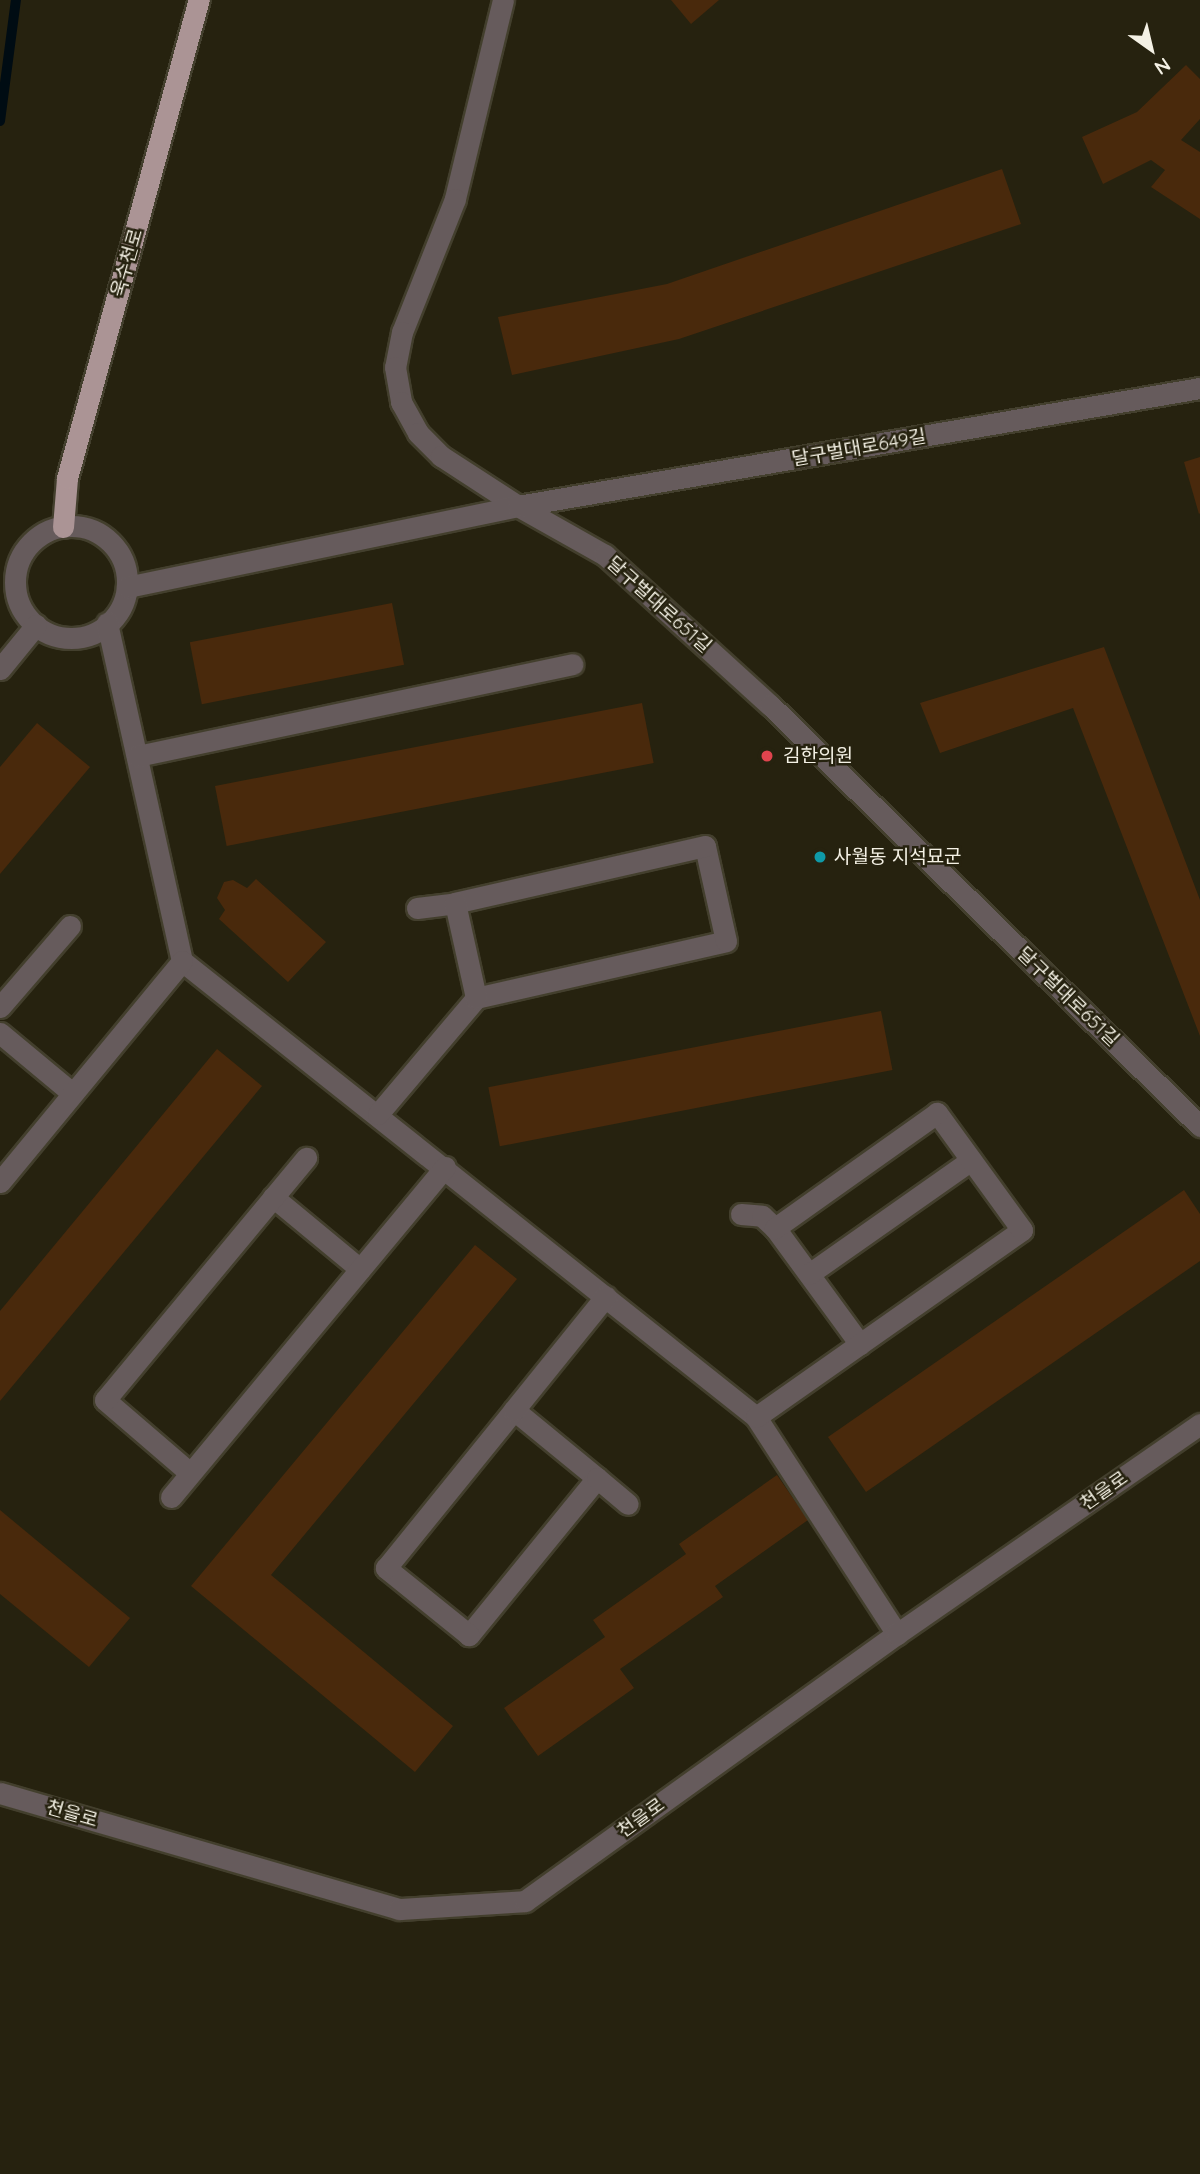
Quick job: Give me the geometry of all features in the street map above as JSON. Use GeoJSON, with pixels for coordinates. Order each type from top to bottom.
{"type":"FeatureCollection","features":[{"type":"Feature","properties":{"kind":"main road","name":"욱수천로"},"geometry":{"type":"LineString","coordinates":[[63,527],[67,478],[200,0]]}},
{"type":"Feature","properties":{"kind":"street","name":"달구벌대로651길"},"geometry":{"type":"LineString","coordinates":[[503,0],[455,199],[402,332],[395,367],[401,402],[418,433],[441,456],[518,506],[605,555],[770,705],[1200,1126]]}},
{"type":"Feature","properties":{"kind":"street","name":"달구벌대로649길"},"geometry":{"type":"LineString","coordinates":[[518,506],[1200,388]]}},
{"type":"Feature","properties":{"kind":"street"},"geometry":{"type":"LineString","coordinates":[[127,587],[518,506]]}},
{"type":"Feature","properties":{"kind":"street"},"geometry":{"type":"LineString","coordinates":[[51,529],[88,529],[105,537],[118,551],[125,568],[127,587],[122,604],[98,631],[81,637],[62,637],[36,625],[20,606],[15,588],[16,570],[23,553],[35,539],[51,529]]}},
{"type":"Feature","properties":{"kind":"street"},"geometry":{"type":"LineString","coordinates":[[107,623],[182,961],[379,1114],[757,1417],[897,1634]]}},
{"type":"Feature","properties":{"kind":"street"},"geometry":{"type":"LineString","coordinates":[[0,669],[36,625]]}},
{"type":"Feature","properties":{"kind":"street"},"geometry":{"type":"LineString","coordinates":[[137,756],[572,664]]}},
{"type":"Feature","properties":{"kind":"street"},"geometry":{"type":"LineString","coordinates":[[379,1114],[476,998],[726,941],[705,846],[455,903],[417,908]]}},
{"type":"Feature","properties":{"kind":"street"},"geometry":{"type":"LineString","coordinates":[[455,903],[476,998]]}},
{"type":"Feature","properties":{"kind":"street"},"geometry":{"type":"LineString","coordinates":[[0,1007],[70,926]]}},
{"type":"Feature","properties":{"kind":"street"},"geometry":{"type":"LineString","coordinates":[[0,1181],[182,961]]}},
{"type":"Feature","properties":{"kind":"street"},"geometry":{"type":"LineString","coordinates":[[0,1033],[72,1093]]}},
{"type":"Feature","properties":{"kind":"street"},"geometry":{"type":"LineString","coordinates":[[757,1417],[1022,1230],[937,1113],[775,1228]]}},
{"type":"Feature","properties":{"kind":"street"},"geometry":{"type":"LineString","coordinates":[[190,1473],[104,1400],[306,1158]]}},
{"type":"Feature","properties":{"kind":"street"},"geometry":{"type":"LineString","coordinates":[[809,1274],[971,1160]]}},
{"type":"Feature","properties":{"kind":"street"},"geometry":{"type":"LineString","coordinates":[[171,1497],[445,1167]]}},
{"type":"Feature","properties":{"kind":"street"},"geometry":{"type":"LineString","coordinates":[[273,1197],[360,1269]]}},
{"type":"Feature","properties":{"kind":"street"},"geometry":{"type":"LineString","coordinates":[[741,1214],[762,1216],[775,1228],[860,1344]]}},
{"type":"Feature","properties":{"kind":"street"},"geometry":{"type":"LineString","coordinates":[[597,1478],[469,1635],[386,1568],[606,1296]]}},
{"type":"Feature","properties":{"kind":"street"},"geometry":{"type":"LineString","coordinates":[[514,1410],[628,1504]]}},
{"type":"Feature","properties":{"kind":"street","name":"천을로"},"geometry":{"type":"LineString","coordinates":[[0,1793],[400,1909],[525,1901],[897,1634],[1200,1424]]}},
{"type":"Feature","properties":{"kind":"building"},"geometry":{"type":"Polygon","coordinates":[[[671,0],[719,0],[691,24],[671,0]]]}},
{"type":"Feature","properties":{"kind":"building"},"geometry":{"type":"Polygon","coordinates":[[[1186,65],[1200,79],[1200,119],[1181,140],[1200,152],[1200,219],[1151,187],[1165,170],[1151,160],[1103,184],[1082,137],[1137,112],[1186,65]]]}},
{"type":"Feature","properties":{"kind":"building"},"geometry":{"type":"Polygon","coordinates":[[[1002,169],[1021,224],[679,339],[512,375],[498,317],[667,284],[1002,169]]]}},
{"type":"Feature","properties":{"kind":"building"},"geometry":{"type":"Polygon","coordinates":[[[1200,457],[1200,513],[1199,514],[1184,462],[1200,457]]]}},
{"type":"Feature","properties":{"kind":"building"},"geometry":{"type":"Polygon","coordinates":[[[392,603],[404,665],[202,704],[190,642],[392,603]]]}},
{"type":"Feature","properties":{"kind":"building"},"geometry":{"type":"Polygon","coordinates":[[[1104,647],[1200,900],[1200,1036],[1073,708],[940,753],[920,703],[1104,647]]]}},
{"type":"Feature","properties":{"kind":"building"},"geometry":{"type":"Polygon","coordinates":[[[642,703],[654,763],[227,846],[215,786],[642,703]]]}},
{"type":"Feature","properties":{"kind":"building"},"geometry":{"type":"Polygon","coordinates":[[[37,723],[90,767],[0,874],[0,767],[37,723]]]}},
{"type":"Feature","properties":{"kind":"building"},"geometry":{"type":"Polygon","coordinates":[[[256,879],[326,942],[288,982],[219,919],[225,910],[217,898],[224,882],[233,880],[247,888],[256,879]]]}},
{"type":"Feature","properties":{"kind":"building"},"geometry":{"type":"Polygon","coordinates":[[[881,1011],[892,1070],[500,1146],[488,1087],[881,1011]]]}},
{"type":"Feature","properties":{"kind":"building"},"geometry":{"type":"Polygon","coordinates":[[[217,1049],[262,1086],[0,1401],[0,1311],[217,1049]]]}},
{"type":"Feature","properties":{"kind":"building"},"geometry":{"type":"Polygon","coordinates":[[[1184,1190],[1200,1214],[1200,1261],[866,1492],[828,1437],[1184,1190]]]}},
{"type":"Feature","properties":{"kind":"building"},"geometry":{"type":"Polygon","coordinates":[[[475,1245],[517,1279],[271,1575],[453,1726],[415,1772],[191,1586],[475,1245]]]}},
{"type":"Feature","properties":{"kind":"building"},"geometry":{"type":"Polygon","coordinates":[[[777,1475],[808,1520],[715,1586],[723,1597],[620,1669],[634,1688],[538,1756],[504,1708],[605,1637],[593,1620],[686,1554],[679,1544],[777,1475]]]}},
{"type":"Feature","properties":{"kind":"building"},"geometry":{"type":"Polygon","coordinates":[[[0,1510],[130,1618],[89,1667],[0,1594],[0,1510]]]}},
{"type":"Feature","properties":{"kind":"waterway"},"geometry":{"type":"LineString","coordinates":[[0,121],[16,0]]}},
{"type":"Feature","properties":{"kind":"place","name":"김한의원"},"geometry":{"type":"Point","coordinates":[767,756]}},
{"type":"Feature","properties":{"kind":"place","name":"사월동 지석묘군"},"geometry":{"type":"Point","coordinates":[820,857]}}]}
